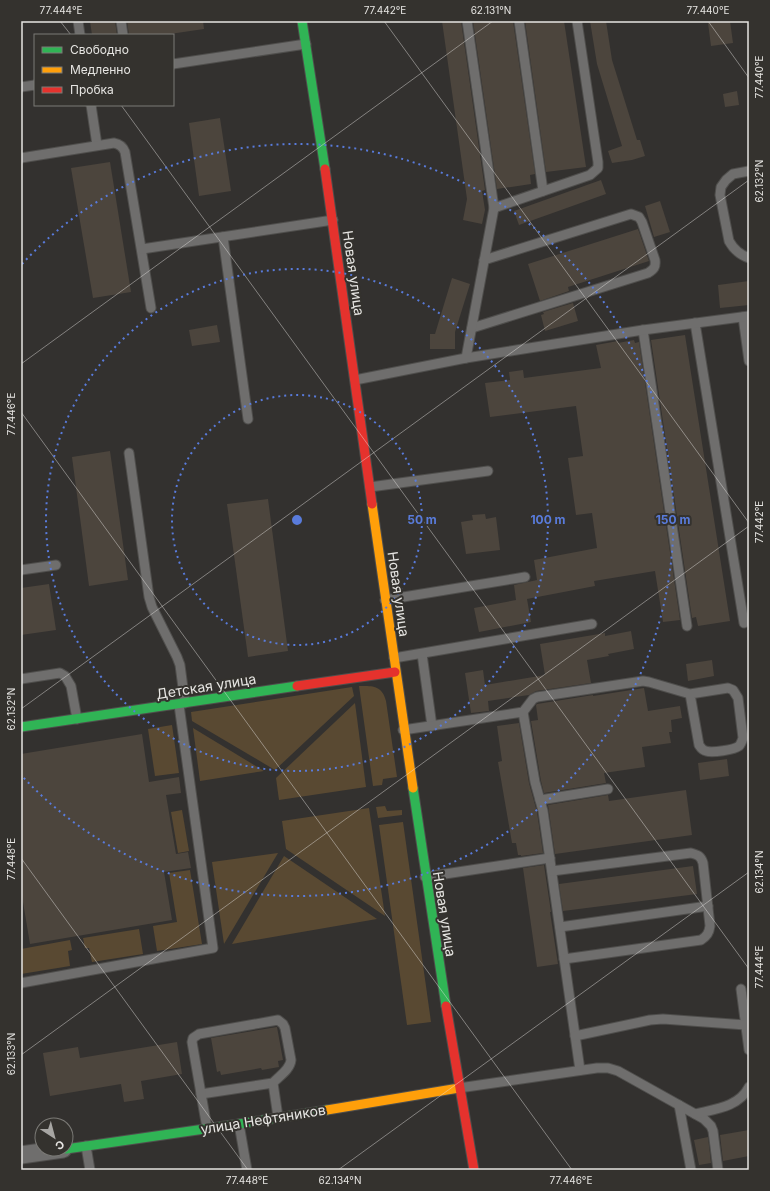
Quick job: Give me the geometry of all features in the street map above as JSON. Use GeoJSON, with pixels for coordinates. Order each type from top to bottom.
{"type":"FeatureCollection","features":[{"type":"Feature","properties":{"kind":"street","name":"Новая улица"},"geometry":{"type":"LineString","coordinates":[[302,21],[333,220],[403,730],[425,877],[459,1088],[474,1170]]}},
{"type":"Feature","properties":{"kind":"street","name":"Детская улица"},"geometry":{"type":"LineString","coordinates":[[21,728],[395,672]]}},
{"type":"Feature","properties":{"kind":"street","name":"улица Нефтяников"},"geometry":{"type":"LineString","coordinates":[[74,1147],[239,1124],[459,1088]]}},
{"type":"Feature","properties":{"kind":"street"},"geometry":{"type":"LineString","coordinates":[[21,1155],[34,1153]]}},
{"type":"Feature","properties":{"kind":"lane"},"geometry":{"type":"LineString","coordinates":[[78,21],[80,34]]}},
{"type":"Feature","properties":{"kind":"lane"},"geometry":{"type":"LineString","coordinates":[[121,21],[123,34]]}},
{"type":"Feature","properties":{"kind":"lane"},"geometry":{"type":"LineString","coordinates":[[466,358],[494,208],[467,21]]}},
{"type":"Feature","properties":{"kind":"lane"},"geometry":{"type":"LineString","coordinates":[[519,21],[543,191]]}},
{"type":"Feature","properties":{"kind":"lane"},"geometry":{"type":"LineString","coordinates":[[494,208],[590,175],[598,168],[577,21]]}},
{"type":"Feature","properties":{"kind":"lane"},"geometry":{"type":"LineString","coordinates":[[174,64],[306,44]]}},
{"type":"Feature","properties":{"kind":"lane"},"geometry":{"type":"LineString","coordinates":[[21,87],[34,85]]}},
{"type":"Feature","properties":{"kind":"lane"},"geometry":{"type":"LineString","coordinates":[[91,106],[97,145]]}},
{"type":"Feature","properties":{"kind":"lane"},"geometry":{"type":"LineString","coordinates":[[21,158],[114,143],[119,144],[123,148],[125,152],[142,249],[151,308]]}},
{"type":"Feature","properties":{"kind":"lane"},"geometry":{"type":"LineString","coordinates":[[749,171],[733,174],[721,187],[720,195],[729,241],[732,247],[740,254],[749,258]]}},
{"type":"Feature","properties":{"kind":"lane"},"geometry":{"type":"LineString","coordinates":[[472,328],[648,272],[652,270],[656,264],[642,222],[639,217],[631,214],[484,260]]}},
{"type":"Feature","properties":{"kind":"lane"},"geometry":{"type":"LineString","coordinates":[[142,249],[333,220]]}},
{"type":"Feature","properties":{"kind":"lane"},"geometry":{"type":"LineString","coordinates":[[223,237],[248,419]]}},
{"type":"Feature","properties":{"kind":"lane"},"geometry":{"type":"LineString","coordinates":[[355,380],[466,358],[643,330],[746,317],[749,361]]}},
{"type":"Feature","properties":{"kind":"lane"},"geometry":{"type":"LineString","coordinates":[[695,323],[744,624]]}},
{"type":"Feature","properties":{"kind":"lane"},"geometry":{"type":"LineString","coordinates":[[643,330],[687,626]]}},
{"type":"Feature","properties":{"kind":"lane"},"geometry":{"type":"LineString","coordinates":[[21,983],[213,948],[182,704],[180,665],[152,607],[149,597],[129,453]]}},
{"type":"Feature","properties":{"kind":"lane"},"geometry":{"type":"LineString","coordinates":[[370,487],[488,471]]}},
{"type":"Feature","properties":{"kind":"lane"},"geometry":{"type":"LineString","coordinates":[[21,570],[56,565]]}},
{"type":"Feature","properties":{"kind":"lane"},"geometry":{"type":"LineString","coordinates":[[385,600],[525,577]]}},
{"type":"Feature","properties":{"kind":"lane"},"geometry":{"type":"LineString","coordinates":[[394,658],[592,624]]}},
{"type":"Feature","properties":{"kind":"lane"},"geometry":{"type":"LineString","coordinates":[[422,654],[432,726]]}},
{"type":"Feature","properties":{"kind":"lane"},"geometry":{"type":"LineString","coordinates":[[21,679],[60,673],[65,676],[71,686],[77,720]]}},
{"type":"Feature","properties":{"kind":"lane"},"geometry":{"type":"LineString","coordinates":[[403,730],[523,712],[533,699],[537,697],[643,681],[690,694],[728,688],[733,690],[738,698],[743,738],[742,743],[734,749],[710,752],[701,749],[690,694]]}},
{"type":"Feature","properties":{"kind":"lane"},"geometry":{"type":"LineString","coordinates":[[523,712],[535,782],[543,811],[580,1070]]}},
{"type":"Feature","properties":{"kind":"lane"},"geometry":{"type":"LineString","coordinates":[[540,800],[608,789]]}},
{"type":"Feature","properties":{"kind":"lane"},"geometry":{"type":"LineString","coordinates":[[552,871],[691,853],[698,854],[701,857],[708,906],[710,926],[709,932],[701,940],[564,960]]}},
{"type":"Feature","properties":{"kind":"lane"},"geometry":{"type":"LineString","coordinates":[[425,877],[550,858]]}},
{"type":"Feature","properties":{"kind":"lane"},"geometry":{"type":"LineString","coordinates":[[560,927],[708,906]]}},
{"type":"Feature","properties":{"kind":"lane"},"geometry":{"type":"LineString","coordinates":[[741,989],[749,1050]]}},
{"type":"Feature","properties":{"kind":"lane"},"geometry":{"type":"LineString","coordinates":[[575,1036],[650,1020],[663,1019],[746,1025]]}},
{"type":"Feature","properties":{"kind":"lane"},"geometry":{"type":"LineString","coordinates":[[201,1094],[273,1082],[288,1068],[291,1060],[284,1024],[278,1020],[200,1034],[193,1038],[192,1042],[201,1094],[207,1128]]}},
{"type":"Feature","properties":{"kind":"lane"},"geometry":{"type":"LineString","coordinates":[[459,1088],[597,1068],[608,1068],[618,1071],[704,1119],[711,1126],[713,1131],[718,1170]]}},
{"type":"Feature","properties":{"kind":"lane"},"geometry":{"type":"LineString","coordinates":[[273,1082],[278,1117]]}},
{"type":"Feature","properties":{"kind":"lane"},"geometry":{"type":"LineString","coordinates":[[695,1114],[726,1107],[734,1103],[746,1092],[749,1087]]}},
{"type":"Feature","properties":{"kind":"lane"},"geometry":{"type":"LineString","coordinates":[[679,1105],[691,1170]]}},
{"type":"Feature","properties":{"kind":"lane"},"geometry":{"type":"LineString","coordinates":[[239,1124],[247,1170]]}},
{"type":"Feature","properties":{"kind":"lane"},"geometry":{"type":"LineString","coordinates":[[86,1146],[90,1170]]}},
{"type":"Feature","properties":{"kind":"shaded area"},"geometry":{"type":"Polygon","coordinates":[[[359,686],[379,689],[386,701],[397,777],[383,779],[382,785],[373,786],[359,686]]]}},
{"type":"Feature","properties":{"kind":"shaded area"},"geometry":{"type":"Polygon","coordinates":[[[352,687],[354,696],[275,770],[192,721],[191,712],[352,687]]]}},
{"type":"Feature","properties":{"kind":"shaded area"},"geometry":{"type":"Polygon","coordinates":[[[355,703],[366,787],[279,800],[276,778],[355,703]]]}},
{"type":"Feature","properties":{"kind":"shaded area"},"geometry":{"type":"Polygon","coordinates":[[[172,725],[179,773],[155,776],[148,729],[172,725]]]}},
{"type":"Feature","properties":{"kind":"shaded area"},"geometry":{"type":"Polygon","coordinates":[[[193,728],[264,771],[200,781],[193,728]]]}},
{"type":"Feature","properties":{"kind":"shaded area"},"geometry":{"type":"Polygon","coordinates":[[[385,806],[387,811],[402,810],[402,815],[378,818],[376,807],[385,806]]]}},
{"type":"Feature","properties":{"kind":"shaded area"},"geometry":{"type":"Polygon","coordinates":[[[369,808],[385,916],[286,849],[282,821],[369,808]]]}},
{"type":"Feature","properties":{"kind":"shaded area"},"geometry":{"type":"Polygon","coordinates":[[[182,810],[189,851],[178,853],[171,812],[182,810]]]}},
{"type":"Feature","properties":{"kind":"shaded area"},"geometry":{"type":"Polygon","coordinates":[[[403,822],[431,1022],[407,1025],[379,825],[403,822]]]}},
{"type":"Feature","properties":{"kind":"shaded area"},"geometry":{"type":"Polygon","coordinates":[[[278,853],[224,944],[212,862],[278,853]]]}},
{"type":"Feature","properties":{"kind":"shaded area"},"geometry":{"type":"Polygon","coordinates":[[[284,856],[377,919],[232,944],[284,856]]]}},
{"type":"Feature","properties":{"kind":"shaded area"},"geometry":{"type":"Polygon","coordinates":[[[190,870],[202,944],[157,951],[153,926],[177,922],[169,873],[190,870]]]}},
{"type":"Feature","properties":{"kind":"shaded area"},"geometry":{"type":"Polygon","coordinates":[[[139,929],[143,954],[92,962],[89,948],[85,948],[83,938],[139,929]]]}},
{"type":"Feature","properties":{"kind":"shaded area"},"geometry":{"type":"Polygon","coordinates":[[[70,940],[72,950],[68,951],[70,966],[21,974],[21,949],[70,940]]]}},
{"type":"Feature","properties":{"kind":"building"},"geometry":{"type":"Polygon","coordinates":[[[90,21],[115,21],[117,34],[92,34],[90,21]]]}},
{"type":"Feature","properties":{"kind":"building"},"geometry":{"type":"Polygon","coordinates":[[[127,21],[203,21],[204,29],[170,34],[129,34],[127,21]]]}},
{"type":"Feature","properties":{"kind":"building"},"geometry":{"type":"Polygon","coordinates":[[[442,21],[461,21],[485,190],[482,191],[485,210],[482,224],[463,220],[467,199],[442,21]]]}},
{"type":"Feature","properties":{"kind":"building"},"geometry":{"type":"Polygon","coordinates":[[[473,21],[513,21],[535,174],[530,175],[531,184],[497,189],[473,21]]]}},
{"type":"Feature","properties":{"kind":"building"},"geometry":{"type":"Polygon","coordinates":[[[525,21],[564,21],[586,167],[546,172],[525,21]]]}},
{"type":"Feature","properties":{"kind":"building"},"geometry":{"type":"Polygon","coordinates":[[[590,21],[606,21],[612,60],[637,140],[640,140],[645,156],[632,160],[612,163],[608,151],[622,146],[597,64],[590,21]]]}},
{"type":"Feature","properties":{"kind":"building"},"geometry":{"type":"Polygon","coordinates":[[[730,21],[733,43],[711,46],[708,23],[730,21]]]}},
{"type":"Feature","properties":{"kind":"building"},"geometry":{"type":"Polygon","coordinates":[[[737,91],[739,105],[725,107],[723,94],[737,91]]]}},
{"type":"Feature","properties":{"kind":"building"},"geometry":{"type":"Polygon","coordinates":[[[220,118],[231,191],[199,196],[189,123],[220,118]]]}},
{"type":"Feature","properties":{"kind":"building"},"geometry":{"type":"Polygon","coordinates":[[[110,162],[131,292],[93,298],[71,168],[110,162]]]}},
{"type":"Feature","properties":{"kind":"building"},"geometry":{"type":"Polygon","coordinates":[[[601,180],[606,194],[519,225],[514,211],[601,180]]]}},
{"type":"Feature","properties":{"kind":"building"},"geometry":{"type":"Polygon","coordinates":[[[660,201],[670,232],[654,237],[645,206],[660,201]]]}},
{"type":"Feature","properties":{"kind":"building"},"geometry":{"type":"Polygon","coordinates":[[[638,229],[649,261],[568,287],[569,291],[540,301],[528,264],[638,229]]]}},
{"type":"Feature","properties":{"kind":"building"},"geometry":{"type":"Polygon","coordinates":[[[452,278],[470,284],[455,332],[455,349],[430,349],[430,334],[435,334],[452,278]]]}},
{"type":"Feature","properties":{"kind":"building"},"geometry":{"type":"Polygon","coordinates":[[[749,281],[749,305],[720,308],[718,285],[749,281]]]}},
{"type":"Feature","properties":{"kind":"building"},"geometry":{"type":"Polygon","coordinates":[[[573,303],[578,321],[545,331],[541,315],[544,314],[543,312],[573,303]]]}},
{"type":"Feature","properties":{"kind":"building"},"geometry":{"type":"Polygon","coordinates":[[[217,325],[220,342],[192,346],[189,330],[217,325]]]}},
{"type":"Feature","properties":{"kind":"building"},"geometry":{"type":"Polygon","coordinates":[[[685,335],[730,621],[698,626],[696,617],[692,618],[651,340],[685,335]]]}},
{"type":"Feature","properties":{"kind":"building"},"geometry":{"type":"Polygon","coordinates":[[[634,340],[635,343],[639,342],[680,620],[663,622],[655,571],[594,581],[595,586],[527,599],[531,622],[479,632],[474,608],[516,600],[514,585],[537,580],[534,560],[597,548],[592,513],[576,515],[568,458],[583,456],[576,406],[490,417],[485,383],[510,380],[509,372],[523,370],[524,378],[601,368],[596,345],[634,340]]]}},
{"type":"Feature","properties":{"kind":"building"},"geometry":{"type":"Polygon","coordinates":[[[110,451],[128,580],[89,586],[72,457],[110,451]]]}},
{"type":"Feature","properties":{"kind":"building"},"geometry":{"type":"Polygon","coordinates":[[[268,499],[288,651],[248,657],[227,504],[268,499]]]}},
{"type":"Feature","properties":{"kind":"building"},"geometry":{"type":"Polygon","coordinates":[[[485,514],[486,519],[496,517],[500,550],[466,554],[461,522],[473,520],[472,515],[485,514]]]}},
{"type":"Feature","properties":{"kind":"building"},"geometry":{"type":"Polygon","coordinates":[[[49,584],[56,630],[21,635],[21,588],[49,584]]]}},
{"type":"Feature","properties":{"kind":"building"},"geometry":{"type":"Polygon","coordinates":[[[631,631],[634,649],[587,660],[591,683],[536,691],[529,695],[488,701],[489,711],[471,713],[465,673],[483,670],[485,685],[545,675],[540,644],[605,633],[605,636],[631,631]]]}},
{"type":"Feature","properties":{"kind":"building"},"geometry":{"type":"Polygon","coordinates":[[[712,660],[714,676],[688,681],[686,664],[712,660]]]}},
{"type":"Feature","properties":{"kind":"building"},"geometry":{"type":"Polygon","coordinates":[[[644,688],[648,711],[680,706],[682,718],[671,720],[672,732],[669,732],[671,743],[642,747],[645,767],[604,773],[606,783],[544,793],[531,721],[538,720],[536,705],[644,688]]]}},
{"type":"Feature","properties":{"kind":"building"},"geometry":{"type":"Polygon","coordinates":[[[519,723],[529,783],[537,812],[543,853],[521,856],[518,855],[516,843],[512,843],[498,762],[502,761],[497,726],[519,723]]]}},
{"type":"Feature","properties":{"kind":"building"},"geometry":{"type":"Polygon","coordinates":[[[142,734],[149,782],[179,777],[181,793],[166,795],[176,854],[188,852],[191,868],[164,872],[172,920],[30,944],[21,890],[21,754],[142,734]]]}},
{"type":"Feature","properties":{"kind":"building"},"geometry":{"type":"Polygon","coordinates":[[[727,759],[729,776],[700,780],[698,763],[727,759]]]}},
{"type":"Feature","properties":{"kind":"building"},"geometry":{"type":"Polygon","coordinates":[[[686,790],[692,835],[555,854],[548,805],[608,795],[609,801],[686,790]]]}},
{"type":"Feature","properties":{"kind":"building"},"geometry":{"type":"Polygon","coordinates":[[[544,865],[558,964],[537,967],[523,868],[544,865]]]}},
{"type":"Feature","properties":{"kind":"building"},"geometry":{"type":"Polygon","coordinates":[[[693,866],[697,894],[563,911],[559,884],[693,866]]]}},
{"type":"Feature","properties":{"kind":"building"},"geometry":{"type":"Polygon","coordinates":[[[277,1027],[283,1060],[278,1061],[279,1067],[262,1070],[261,1068],[221,1075],[220,1071],[217,1072],[211,1038],[277,1027]]]}},
{"type":"Feature","properties":{"kind":"building"},"geometry":{"type":"Polygon","coordinates":[[[177,1042],[182,1074],[141,1081],[144,1099],[124,1102],[121,1084],[50,1096],[43,1053],[78,1047],[80,1058],[177,1042]]]}},
{"type":"Feature","properties":{"kind":"building"},"geometry":{"type":"Polygon","coordinates":[[[749,1130],[749,1156],[723,1161],[720,1135],[749,1130]]]}},
{"type":"Feature","properties":{"kind":"building"},"geometry":{"type":"Polygon","coordinates":[[[708,1137],[711,1163],[699,1165],[694,1140],[708,1137]]]}},
{"type":"Feature","properties":{"kind":"traffic: fast"},"geometry":{"type":"LineString","coordinates":[[302,21],[325,169]]}},
{"type":"Feature","properties":{"kind":"traffic: fast"},"geometry":{"type":"LineString","coordinates":[[21,727],[297,686]]}},
{"type":"Feature","properties":{"kind":"traffic: fast"},"geometry":{"type":"LineString","coordinates":[[413,788],[446,1006]]}},
{"type":"Feature","properties":{"kind":"traffic: fast"},"geometry":{"type":"LineString","coordinates":[[74,1148],[327,1110]]}},
{"type":"Feature","properties":{"kind":"traffic: slow"},"geometry":{"type":"LineString","coordinates":[[372,504],[413,788]]}},
{"type":"Feature","properties":{"kind":"traffic: slow"},"geometry":{"type":"LineString","coordinates":[[327,1110],[459,1088]]}},
{"type":"Feature","properties":{"kind":"traffic: jam"},"geometry":{"type":"LineString","coordinates":[[325,169],[372,504]]}},
{"type":"Feature","properties":{"kind":"traffic: jam"},"geometry":{"type":"LineString","coordinates":[[297,686],[395,672]]}},
{"type":"Feature","properties":{"kind":"traffic: jam"},"geometry":{"type":"LineString","coordinates":[[446,1006],[474,1170]]}}]}
